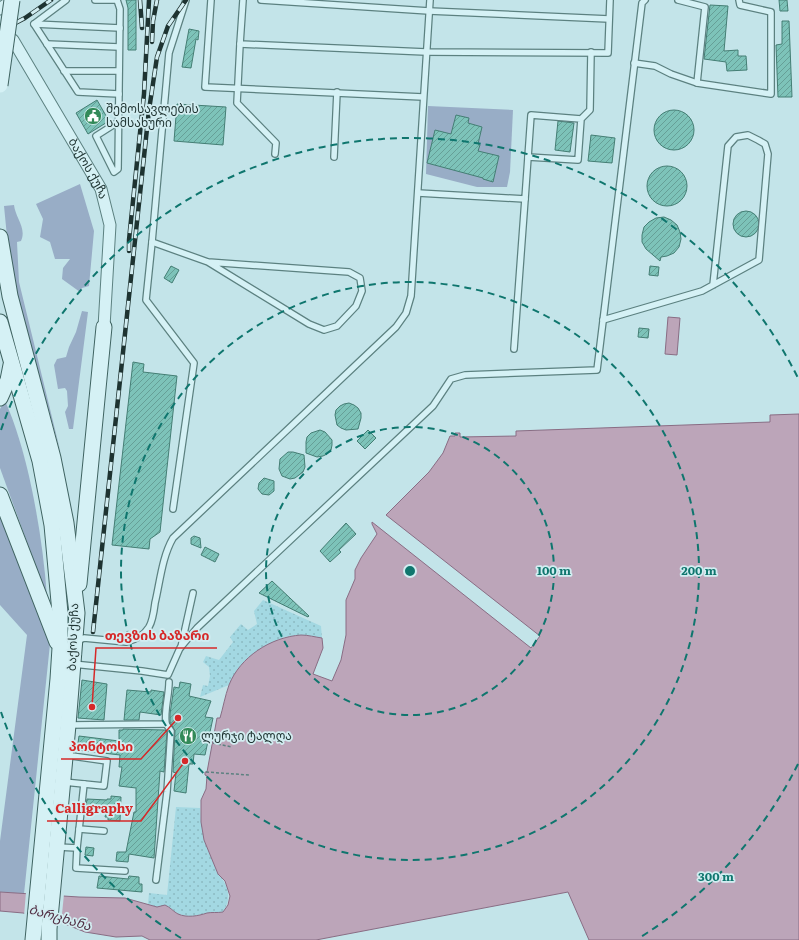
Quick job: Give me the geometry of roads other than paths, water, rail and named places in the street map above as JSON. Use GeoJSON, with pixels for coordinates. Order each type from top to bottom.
{"type":"FeatureCollection","features":[{"type":"Feature","properties":{"kind":"main road"},"geometry":{"type":"LineString","coordinates":[[0,85],[12,0]]}},
{"type":"Feature","properties":{"kind":"main road","name":"ბაქოს ქუჩა"},"geometry":{"type":"LineString","coordinates":[[0,237],[10,296],[54,458],[66,523],[77,613],[55,865],[41,934]]}},
{"type":"Feature","properties":{"kind":"main road","name":"ბაქოს ქუჩა"},"geometry":{"type":"LineString","coordinates":[[0,322],[40,461],[52,525],[60,613],[60,648],[40,864],[41,934]]}},
{"type":"Feature","properties":{"kind":"main road"},"geometry":{"type":"LineString","coordinates":[[77,613],[104,327]]}},
{"type":"Feature","properties":{"kind":"main road"},"geometry":{"type":"LineString","coordinates":[[0,398],[8,380],[12,364]]}},
{"type":"Feature","properties":{"kind":"main road"},"geometry":{"type":"LineString","coordinates":[[0,495],[60,648]]}},
{"type":"Feature","properties":{"kind":"street"},"geometry":{"type":"LineString","coordinates":[[0,9],[12,0]]}},
{"type":"Feature","properties":{"kind":"street"},"geometry":{"type":"LineString","coordinates":[[0,48],[13,40]]}},
{"type":"Feature","properties":{"kind":"street","name":"ბაქოს ქუჩა"},"geometry":{"type":"LineString","coordinates":[[13,40],[102,189],[110,225],[104,327]]}},
{"type":"Feature","properties":{"kind":"lane"},"geometry":{"type":"LineString","coordinates":[[34,24],[66,0]]}},
{"type":"Feature","properties":{"kind":"lane"},"geometry":{"type":"LineString","coordinates":[[95,0],[117,0],[120,9],[118,169],[114,172],[96,136],[118,122]]}},
{"type":"Feature","properties":{"kind":"lane"},"geometry":{"type":"LineString","coordinates":[[173,509],[194,363],[146,300],[169,53],[186,0]]}},
{"type":"Feature","properties":{"kind":"lane"},"geometry":{"type":"LineString","coordinates":[[211,0],[205,86],[423,97]]}},
{"type":"Feature","properties":{"kind":"lane"},"geometry":{"type":"LineString","coordinates":[[243,0],[237,103],[276,143],[275,154]]}},
{"type":"Feature","properties":{"kind":"lane"},"geometry":{"type":"LineString","coordinates":[[261,0],[429,11],[609,19]]}},
{"type":"Feature","properties":{"kind":"lane"},"geometry":{"type":"LineString","coordinates":[[74,642],[84,638],[126,642],[132,641],[141,635],[148,627],[152,616],[166,548],[172,538],[396,327],[406,313],[411,296],[430,0]]}},
{"type":"Feature","properties":{"kind":"lane"},"geometry":{"type":"LineString","coordinates":[[240,44],[426,52],[608,53],[610,0]]}},
{"type":"Feature","properties":{"kind":"lane"},"geometry":{"type":"LineString","coordinates":[[180,648],[197,628],[433,406],[451,379],[465,375],[597,370],[634,63],[642,3],[645,0]]}},
{"type":"Feature","properties":{"kind":"lane"},"geometry":{"type":"LineString","coordinates":[[678,0],[705,7],[698,83]]}},
{"type":"Feature","properties":{"kind":"lane"},"geometry":{"type":"LineString","coordinates":[[634,63],[655,66],[671,74],[698,83],[771,94],[771,12],[740,4],[739,0]]}},
{"type":"Feature","properties":{"kind":"lane"},"geometry":{"type":"LineString","coordinates":[[34,24],[120,28]]}},
{"type":"Feature","properties":{"kind":"lane"},"geometry":{"type":"LineString","coordinates":[[34,24],[78,92],[119,94]]}},
{"type":"Feature","properties":{"kind":"lane"},"geometry":{"type":"LineString","coordinates":[[0,26],[13,40]]}},
{"type":"Feature","properties":{"kind":"lane"},"geometry":{"type":"LineString","coordinates":[[47,44],[120,47]]}},
{"type":"Feature","properties":{"kind":"lane"},"geometry":{"type":"LineString","coordinates":[[528,157],[578,160],[581,119],[590,110],[590,52]]}},
{"type":"Feature","properties":{"kind":"lane"},"geometry":{"type":"LineString","coordinates":[[64,71],[119,71]]}},
{"type":"Feature","properties":{"kind":"lane"},"geometry":{"type":"LineString","coordinates":[[334,157],[337,92]]}},
{"type":"Feature","properties":{"kind":"lane"},"geometry":{"type":"LineString","coordinates":[[514,349],[531,115],[581,119]]}},
{"type":"Feature","properties":{"kind":"lane"},"geometry":{"type":"LineString","coordinates":[[603,320],[702,291],[759,260],[768,154],[765,144],[748,135],[736,137],[728,146],[713,285]]}},
{"type":"Feature","properties":{"kind":"lane"},"geometry":{"type":"LineString","coordinates":[[418,193],[525,199]]}},
{"type":"Feature","properties":{"kind":"lane"},"geometry":{"type":"LineString","coordinates":[[152,242],[208,262],[309,324],[324,330],[337,326],[356,306],[362,291],[360,278],[349,272],[208,262]]}},
{"type":"Feature","properties":{"kind":"lane"},"geometry":{"type":"LineString","coordinates":[[73,664],[168,675],[180,648],[193,593]]}},
{"type":"Feature","properties":{"kind":"lane"},"geometry":{"type":"LineString","coordinates":[[156,880],[167,792],[171,731],[166,724],[165,716],[169,697],[169,682]]}},
{"type":"Feature","properties":{"kind":"lane"},"geometry":{"type":"LineString","coordinates":[[68,725],[166,724]]}},
{"type":"Feature","properties":{"kind":"lane"},"geometry":{"type":"LineString","coordinates":[[62,782],[104,786],[107,761],[65,755]]}},
{"type":"Feature","properties":{"kind":"lane"},"geometry":{"type":"LineString","coordinates":[[84,784],[76,868],[125,871]]}},
{"type":"Feature","properties":{"kind":"lane"},"geometry":{"type":"LineString","coordinates":[[79,828],[104,831]]}},
{"type":"Feature","properties":{"kind":"lane"},"geometry":{"type":"LineString","coordinates":[[57,847],[77,848]]}},
{"type":"Feature","properties":{"kind":"water"},"geometry":{"type":"Polygon","coordinates":[[[668,317],[680,318],[677,355],[665,354],[668,317]]]}},
{"type":"Feature","properties":{"kind":"water","name":"ბარცხანა"},"geometry":{"type":"Polygon","coordinates":[[[799,414],[799,940],[589,940],[568,892],[316,940],[150,940],[142,936],[116,937],[85,932],[60,922],[23,913],[0,911],[0,892],[79,897],[125,898],[157,907],[165,905],[178,914],[185,916],[223,912],[228,905],[230,896],[225,881],[218,874],[204,840],[201,822],[201,800],[206,789],[207,776],[205,775],[205,772],[207,772],[217,718],[220,718],[229,685],[241,666],[258,650],[279,640],[301,635],[322,638],[323,648],[313,674],[332,681],[341,660],[346,635],[346,600],[355,579],[355,570],[377,534],[372,522],[531,648],[540,636],[386,515],[429,472],[443,453],[450,436],[455,436],[455,433],[460,433],[460,437],[516,436],[516,431],[770,422],[770,415],[799,414]]]}},
{"type":"Feature","properties":{"kind":"railway"},"geometry":{"type":"LineString","coordinates":[[0,31],[25,18],[51,0]]}},
{"type":"Feature","properties":{"kind":"railway"},"geometry":{"type":"LineString","coordinates":[[140,0],[142,28]]}},
{"type":"Feature","properties":{"kind":"railway"},"geometry":{"type":"LineString","coordinates":[[129,251],[144,94],[149,0]]}},
{"type":"Feature","properties":{"kind":"railway"},"geometry":{"type":"LineString","coordinates":[[152,42],[153,21],[157,0]]}},
{"type":"Feature","properties":{"kind":"railway"},"geometry":{"type":"LineString","coordinates":[[93,632],[149,110],[157,57],[168,26],[186,0]]}},
{"type":"Feature","properties":{"kind":"place","name":"შემოსავლების სამსახური"},"geometry":{"type":"Point","coordinates":[93,116]}},
{"type":"Feature","properties":{"kind":"place","name":"თევზის ბაზარი"},"geometry":{"type":"Point","coordinates":[92,707]}},
{"type":"Feature","properties":{"kind":"place","name":"პონტოსი"},"geometry":{"type":"Point","coordinates":[178,718]}},
{"type":"Feature","properties":{"kind":"place","name":"ლურჯი ტალღა"},"geometry":{"type":"Point","coordinates":[188,736]}},
{"type":"Feature","properties":{"kind":"place","name":"Calligraphy"},"geometry":{"type":"Point","coordinates":[185,761]}}]}
